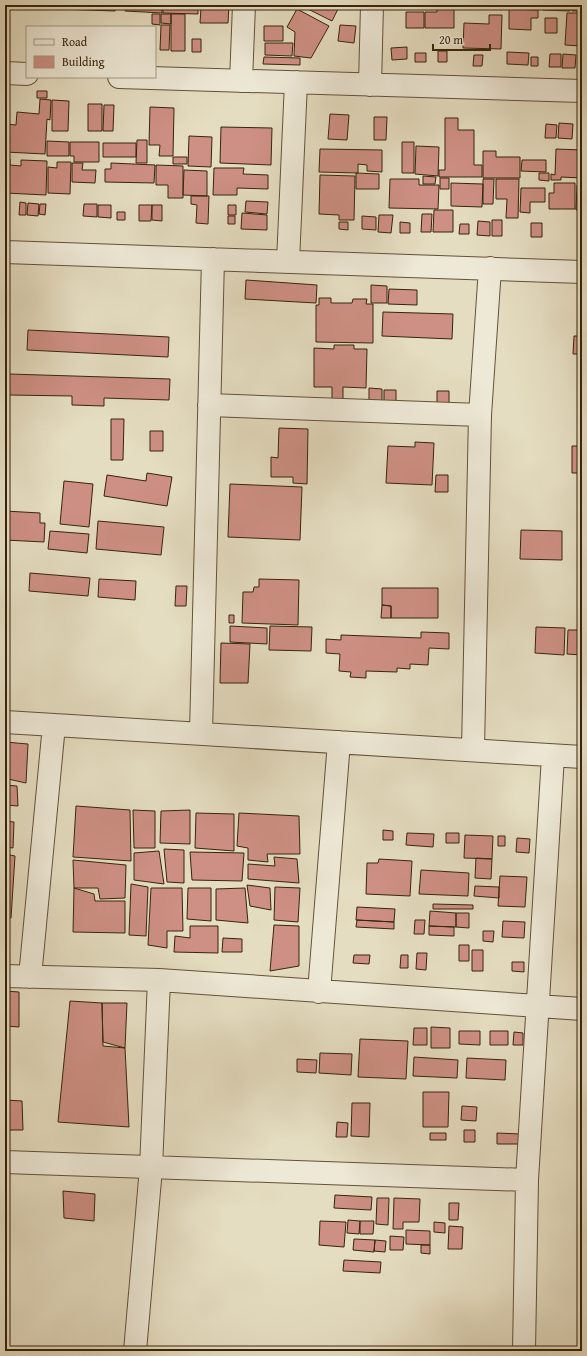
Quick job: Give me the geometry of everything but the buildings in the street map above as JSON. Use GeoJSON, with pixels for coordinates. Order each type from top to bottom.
{"type":"FeatureCollection","features":[{"type":"Feature","properties":{"kind":"street"},"geometry":{"type":"LineString","coordinates":[[241,81],[244,5]]}},
{"type":"Feature","properties":{"kind":"street"},"geometry":{"type":"LineString","coordinates":[[370,85],[372,5]]}},
{"type":"Feature","properties":{"kind":"street"},"geometry":{"type":"LineString","coordinates":[[5,74],[26,74]]}},
{"type":"Feature","properties":{"kind":"street"},"geometry":{"type":"LineString","coordinates":[[150,78],[582,91]]}},
{"type":"Feature","properties":{"kind":"street"},"geometry":{"type":"LineString","coordinates":[[288,262],[296,82]]}},
{"type":"Feature","properties":{"kind":"street"},"geometry":{"type":"LineString","coordinates":[[5,252],[582,272]]}},
{"type":"Feature","properties":{"kind":"street"},"geometry":{"type":"LineString","coordinates":[[201,733],[213,259]]}},
{"type":"Feature","properties":{"kind":"street"},"geometry":{"type":"LineString","coordinates":[[473,750],[480,415],[490,268]]}},
{"type":"Feature","properties":{"kind":"street"},"geometry":{"type":"LineString","coordinates":[[209,405],[480,415]]}},
{"type":"Feature","properties":{"kind":"street"},"geometry":{"type":"LineString","coordinates":[[5,722],[201,733],[582,758]]}},
{"type":"Feature","properties":{"kind":"street"},"geometry":{"type":"LineString","coordinates":[[30,977],[54,724]]}},
{"type":"Feature","properties":{"kind":"street"},"geometry":{"type":"LineString","coordinates":[[320,992],[339,742]]}},
{"type":"Feature","properties":{"kind":"street"},"geometry":{"type":"LineString","coordinates":[[524,1351],[527,1180],[553,756]]}},
{"type":"Feature","properties":{"kind":"street"},"geometry":{"type":"LineString","coordinates":[[5,976],[160,980],[537,1008],[582,1009]]}},
{"type":"Feature","properties":{"kind":"street"},"geometry":{"type":"LineString","coordinates":[[135,1351],[151,1168],[160,980]]}},
{"type":"Feature","properties":{"kind":"street"},"geometry":{"type":"LineString","coordinates":[[5,1162],[527,1180]]}}]}
